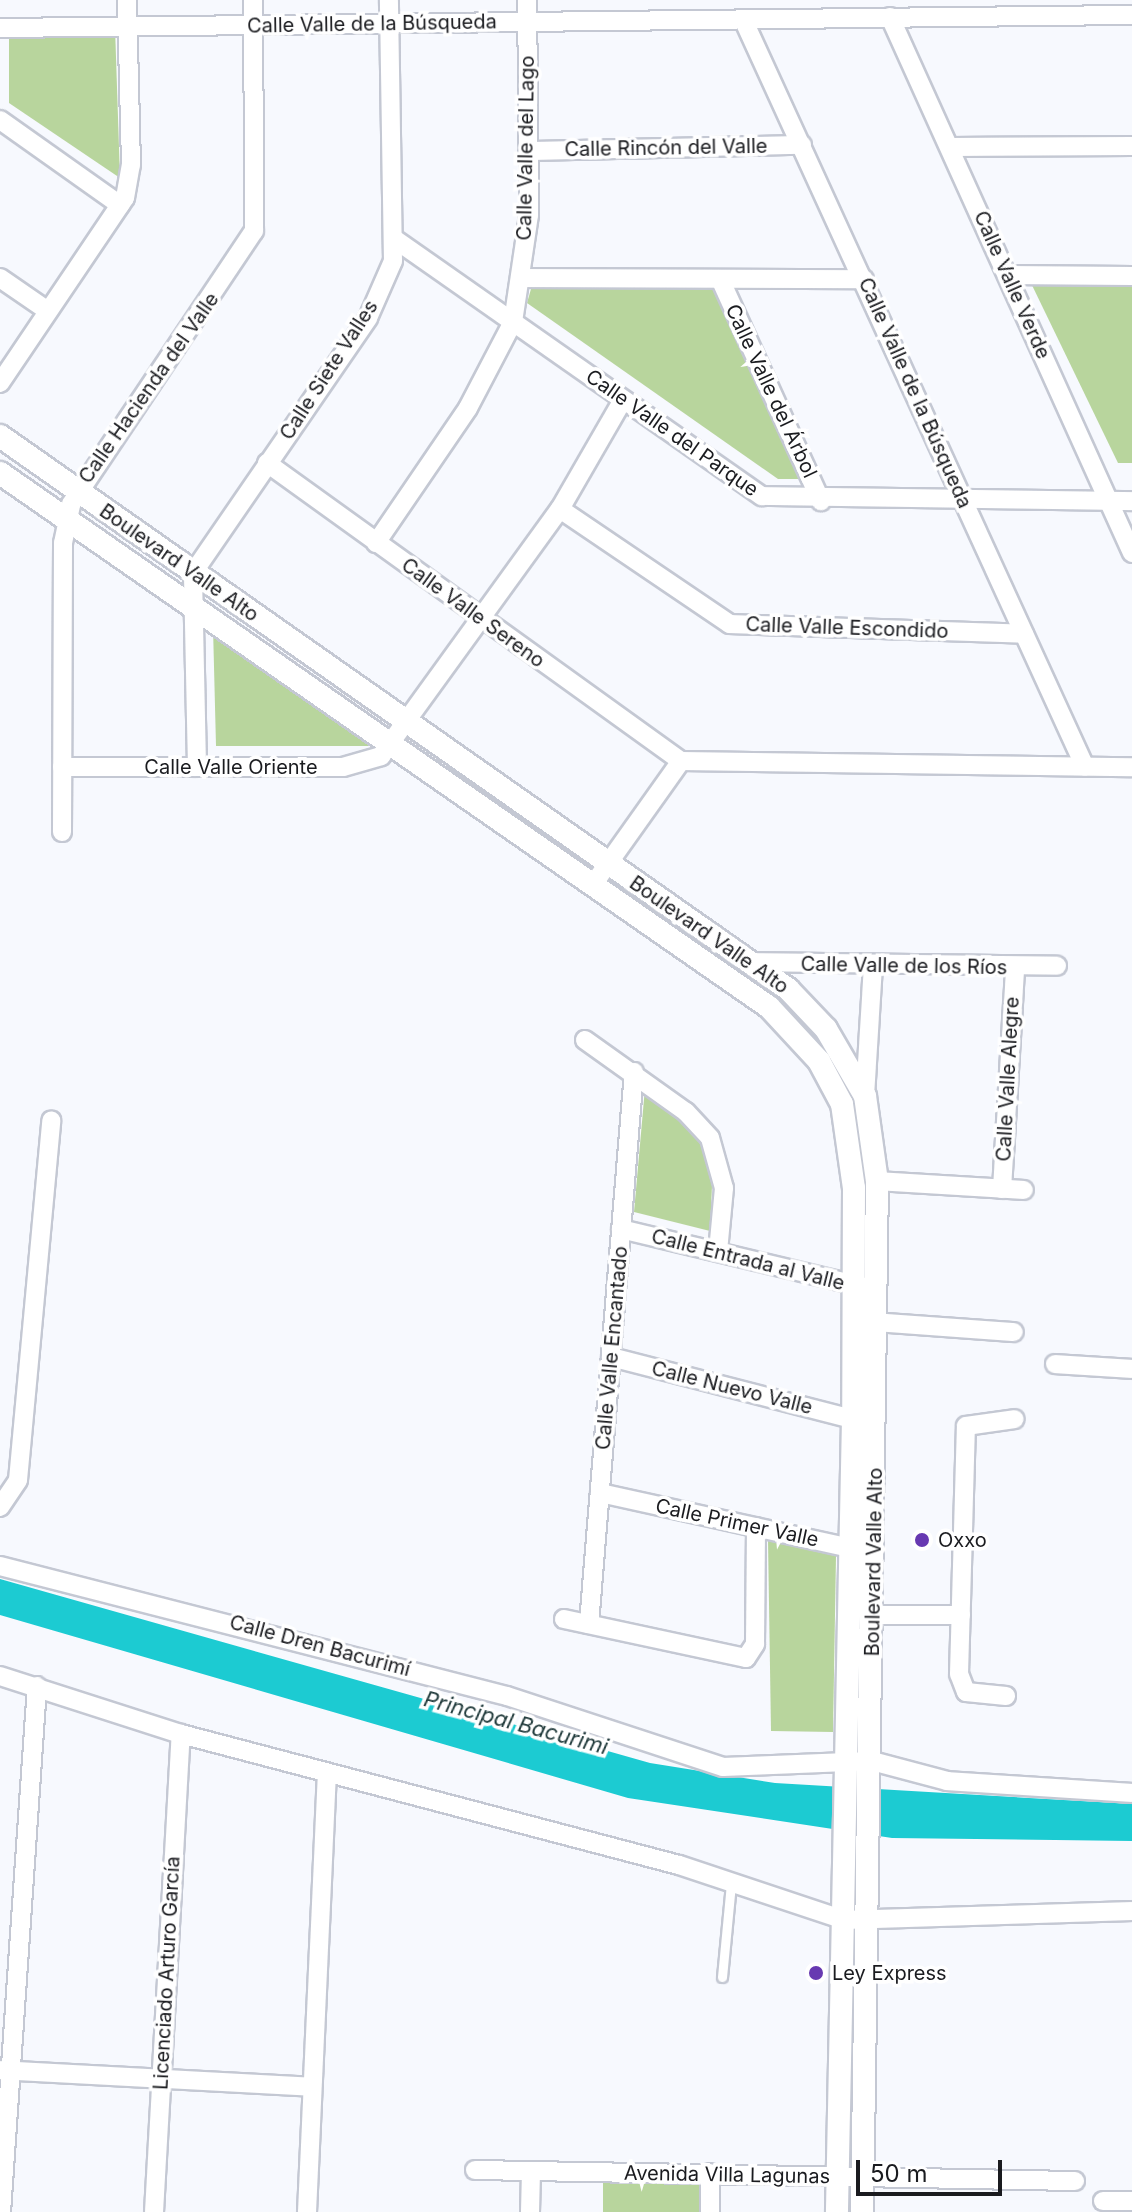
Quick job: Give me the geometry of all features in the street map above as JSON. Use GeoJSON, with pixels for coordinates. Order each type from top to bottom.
{"type":"FeatureCollection","features":[{"type":"Feature","properties":{"kind":"street"},"geometry":{"type":"LineString","coordinates":[[0,383],[120,205],[131,179],[127,0]]}},
{"type":"Feature","properties":{"kind":"street","name":"Calle Hacienda del Valle"},"geometry":{"type":"LineString","coordinates":[[62,832],[67,519],[77,491],[254,231],[253,0]]}},
{"type":"Feature","properties":{"kind":"street","name":"Calle Siete Valles"},"geometry":{"type":"LineString","coordinates":[[193,573],[368,318],[396,240],[389,0]]}},
{"type":"Feature","properties":{"kind":"street","name":"Calle Valle del Lago"},"geometry":{"type":"LineString","coordinates":[[376,543],[468,408],[513,322],[522,278],[530,151],[527,0]]}},
{"type":"Feature","properties":{"kind":"street","name":"Calle Valle de la Búsqueda"},"geometry":{"type":"LineString","coordinates":[[0,28],[890,17],[915,9],[1048,8],[1132,15]]}},
{"type":"Feature","properties":{"kind":"street","name":"Calle Valle Verde"},"geometry":{"type":"LineString","coordinates":[[890,17],[952,147],[1132,553]]}},
{"type":"Feature","properties":{"kind":"street","name":"Calle Valle de la Búsqueda"},"geometry":{"type":"LineString","coordinates":[[743,19],[1085,767]]}},
{"type":"Feature","properties":{"kind":"street"},"geometry":{"type":"LineString","coordinates":[[0,120],[120,205]]}},
{"type":"Feature","properties":{"kind":"street","name":"Calle Rincón del Valle"},"geometry":{"type":"LineString","coordinates":[[530,151],[802,145]]}},
{"type":"Feature","properties":{"kind":"street"},"geometry":{"type":"LineString","coordinates":[[952,147],[1132,146]]}},
{"type":"Feature","properties":{"kind":"street","name":"Calle Valle del Parque"},"geometry":{"type":"LineString","coordinates":[[396,240],[762,496],[821,501],[1132,501]]}},
{"type":"Feature","properties":{"kind":"street"},"geometry":{"type":"LineString","coordinates":[[1007,275],[1132,276]]}},
{"type":"Feature","properties":{"kind":"street"},"geometry":{"type":"LineString","coordinates":[[0,278],[48,311]]}},
{"type":"Feature","properties":{"kind":"street"},"geometry":{"type":"LineString","coordinates":[[522,278],[721,281],[864,279]]}},
{"type":"Feature","properties":{"kind":"street","name":"Calle Valle del Árbol"},"geometry":{"type":"LineString","coordinates":[[721,281],[821,501]]}},
{"type":"Feature","properties":{"kind":"street","name":"Calle Valle Oriente"},"geometry":{"type":"LineString","coordinates":[[62,767],[364,766],[392,744],[408,725],[560,509],[623,400]]}},
{"type":"Feature","properties":{"kind":"street","name":"Boulevard Valle Alto"},"geometry":{"type":"LineString","coordinates":[[0,436],[408,725],[602,873],[769,1007],[819,1061],[852,1143],[853,1419],[848,1769],[857,1878]]}},
{"type":"Feature","properties":{"kind":"street","name":"Calle Valle Sereno"},"geometry":{"type":"LineString","coordinates":[[267,463],[681,761]]}},
{"type":"Feature","properties":{"kind":"street","name":"Boulevard Valle Alto"},"geometry":{"type":"LineString","coordinates":[[0,473],[392,744],[750,962],[826,1029],[865,1096],[877,1181],[871,1768],[857,1878]]}},
{"type":"Feature","properties":{"kind":"street","name":"Calle Valle Escondido"},"geometry":{"type":"LineString","coordinates":[[560,509],[730,624],[1024,634]]}},
{"type":"Feature","properties":{"kind":"street"},"geometry":{"type":"LineString","coordinates":[[193,573],[197,767]]}},
{"type":"Feature","properties":{"kind":"street"},"geometry":{"type":"LineString","coordinates":[[602,873],[681,761],[1132,767]]}},
{"type":"Feature","properties":{"kind":"street","name":"Calle Valle de los Ríos"},"geometry":{"type":"LineString","coordinates":[[750,962],[1015,969],[1057,966]]}},
{"type":"Feature","properties":{"kind":"street"},"geometry":{"type":"LineString","coordinates":[[865,1096],[873,966]]}},
{"type":"Feature","properties":{"kind":"street","name":"Calle Valle Alegre"},"geometry":{"type":"LineString","coordinates":[[1002,1189],[1015,969]]}},
{"type":"Feature","properties":{"kind":"street"},"geometry":{"type":"LineString","coordinates":[[585,1040],[686,1112],[721,1161],[718,1252]]}},
{"type":"Feature","properties":{"kind":"street","name":"Calle Valle Encantado"},"geometry":{"type":"LineString","coordinates":[[589,1624],[634,1072]]}},
{"type":"Feature","properties":{"kind":"street"},"geometry":{"type":"LineString","coordinates":[[0,1507],[18,1480],[51,1121]]}},
{"type":"Feature","properties":{"kind":"street"},"geometry":{"type":"LineString","coordinates":[[877,1181],[1024,1190]]}},
{"type":"Feature","properties":{"kind":"street","name":"Calle Entrada al Valle"},"geometry":{"type":"LineString","coordinates":[[621,1229],[876,1289]]}},
{"type":"Feature","properties":{"kind":"street"},"geometry":{"type":"LineString","coordinates":[[874,1322],[1014,1332]]}},
{"type":"Feature","properties":{"kind":"street","name":"Calle Nuevo Valle"},"geometry":{"type":"LineString","coordinates":[[611,1357],[853,1419]]}},
{"type":"Feature","properties":{"kind":"street"},"geometry":{"type":"LineString","coordinates":[[1055,1364],[1132,1369]]}},
{"type":"Feature","properties":{"kind":"street"},"geometry":{"type":"LineString","coordinates":[[1006,1696],[966,1692],[959,1674],[966,1426],[1015,1419]]}},
{"type":"Feature","properties":{"kind":"street","name":"Calle Primer Valle"},"geometry":{"type":"LineString","coordinates":[[600,1493],[874,1554]]}},
{"type":"Feature","properties":{"kind":"street"},"geometry":{"type":"LineString","coordinates":[[564,1619],[746,1658],[755,1644],[756,1527]]}},
{"type":"Feature","properties":{"kind":"street","name":"Calle Dren Bacurimí"},"geometry":{"type":"LineString","coordinates":[[0,1566],[507,1696],[723,1767],[871,1768],[947,1781],[1132,1793]]}},
{"type":"Feature","properties":{"kind":"street"},"geometry":{"type":"LineString","coordinates":[[873,1615],[961,1615]]}},
{"type":"Feature","properties":{"kind":"street"},"geometry":{"type":"LineString","coordinates":[[0,1676],[181,1734],[731,1883],[844,1920],[869,1922],[1132,1911]]}},
{"type":"Feature","properties":{"kind":"street"},"geometry":{"type":"LineString","coordinates":[[1,2212],[5,2070],[37,1686]]}},
{"type":"Feature","properties":{"kind":"street","name":"Licenciado Arturo García"},"geometry":{"type":"LineString","coordinates":[[154,2212],[181,1734]]}},
{"type":"Feature","properties":{"kind":"street"},"geometry":{"type":"LineString","coordinates":[[307,2212],[327,1773]]}},
{"type":"Feature","properties":{"kind":"street"},"geometry":{"type":"LineString","coordinates":[[837,2212],[844,1920],[857,1878]]}},
{"type":"Feature","properties":{"kind":"street"},"geometry":{"type":"LineString","coordinates":[[857,1878],[869,1922],[862,2212]]}},
{"type":"Feature","properties":{"kind":"street"},"geometry":{"type":"LineString","coordinates":[[5,2070],[160,2074],[312,2087]]}},
{"type":"Feature","properties":{"kind":"street","name":"Avenida Villa Lagunas"},"geometry":{"type":"LineString","coordinates":[[475,2170],[1075,2181]]}},
{"type":"Feature","properties":{"kind":"street"},"geometry":{"type":"LineString","coordinates":[[530,2212],[531,2171]]}},
{"type":"Feature","properties":{"kind":"street"},"geometry":{"type":"LineString","coordinates":[[710,2173],[710,2212]]}},
{"type":"Feature","properties":{"kind":"street"},"geometry":{"type":"LineString","coordinates":[[1103,2201],[1132,2201]]}},
{"type":"Feature","properties":{"kind":"lane"},"geometry":{"type":"LineString","coordinates":[[722,1977],[731,1883]]}},
{"type":"Feature","properties":{"kind":"green space"},"geometry":{"type":"Polygon","coordinates":[[[115,27],[120,178],[9,103],[9,30],[115,27]]]}},
{"type":"Feature","properties":{"kind":"green space"},"geometry":{"type":"Polygon","coordinates":[[[711,279],[799,479],[778,479],[527,303],[533,282],[711,279]]]}},
{"type":"Feature","properties":{"kind":"green space"},"geometry":{"type":"Polygon","coordinates":[[[1029,279],[1132,279],[1132,463],[1118,463],[1029,279]]]}},
{"type":"Feature","properties":{"kind":"green space"},"geometry":{"type":"Polygon","coordinates":[[[213,627],[384,746],[216,746],[213,627]]]}},
{"type":"Feature","properties":{"kind":"green space"},"geometry":{"type":"Polygon","coordinates":[[[645,1088],[682,1114],[703,1147],[712,1186],[710,1231],[634,1212],[645,1088]]]}},
{"type":"Feature","properties":{"kind":"green space"},"geometry":{"type":"Polygon","coordinates":[[[768,1540],[836,1556],[833,1732],[771,1731],[768,1540]]]}},
{"type":"Feature","properties":{"kind":"green space"},"geometry":{"type":"Polygon","coordinates":[[[603,2178],[700,2179],[699,2212],[603,2212],[603,2178]]]}},
{"type":"Feature","properties":{"kind":"water"},"geometry":{"type":"Polygon","coordinates":[[[0,1579],[650,1763],[775,1783],[1132,1804],[1132,1841],[892,1838],[628,1798],[0,1615],[0,1579]]]}},
{"type":"Feature","properties":{"kind":"place","name":"Oxxo"},"geometry":{"type":"Point","coordinates":[922,1540]}},
{"type":"Feature","properties":{"kind":"place","name":"Ley Express"},"geometry":{"type":"Point","coordinates":[816,1973]}},
{"type":"Feature","properties":{"kind":"water label","name":"Principal Bacurimi"},"geometry":{"type":"Point","coordinates":[516,1723]}}]}
